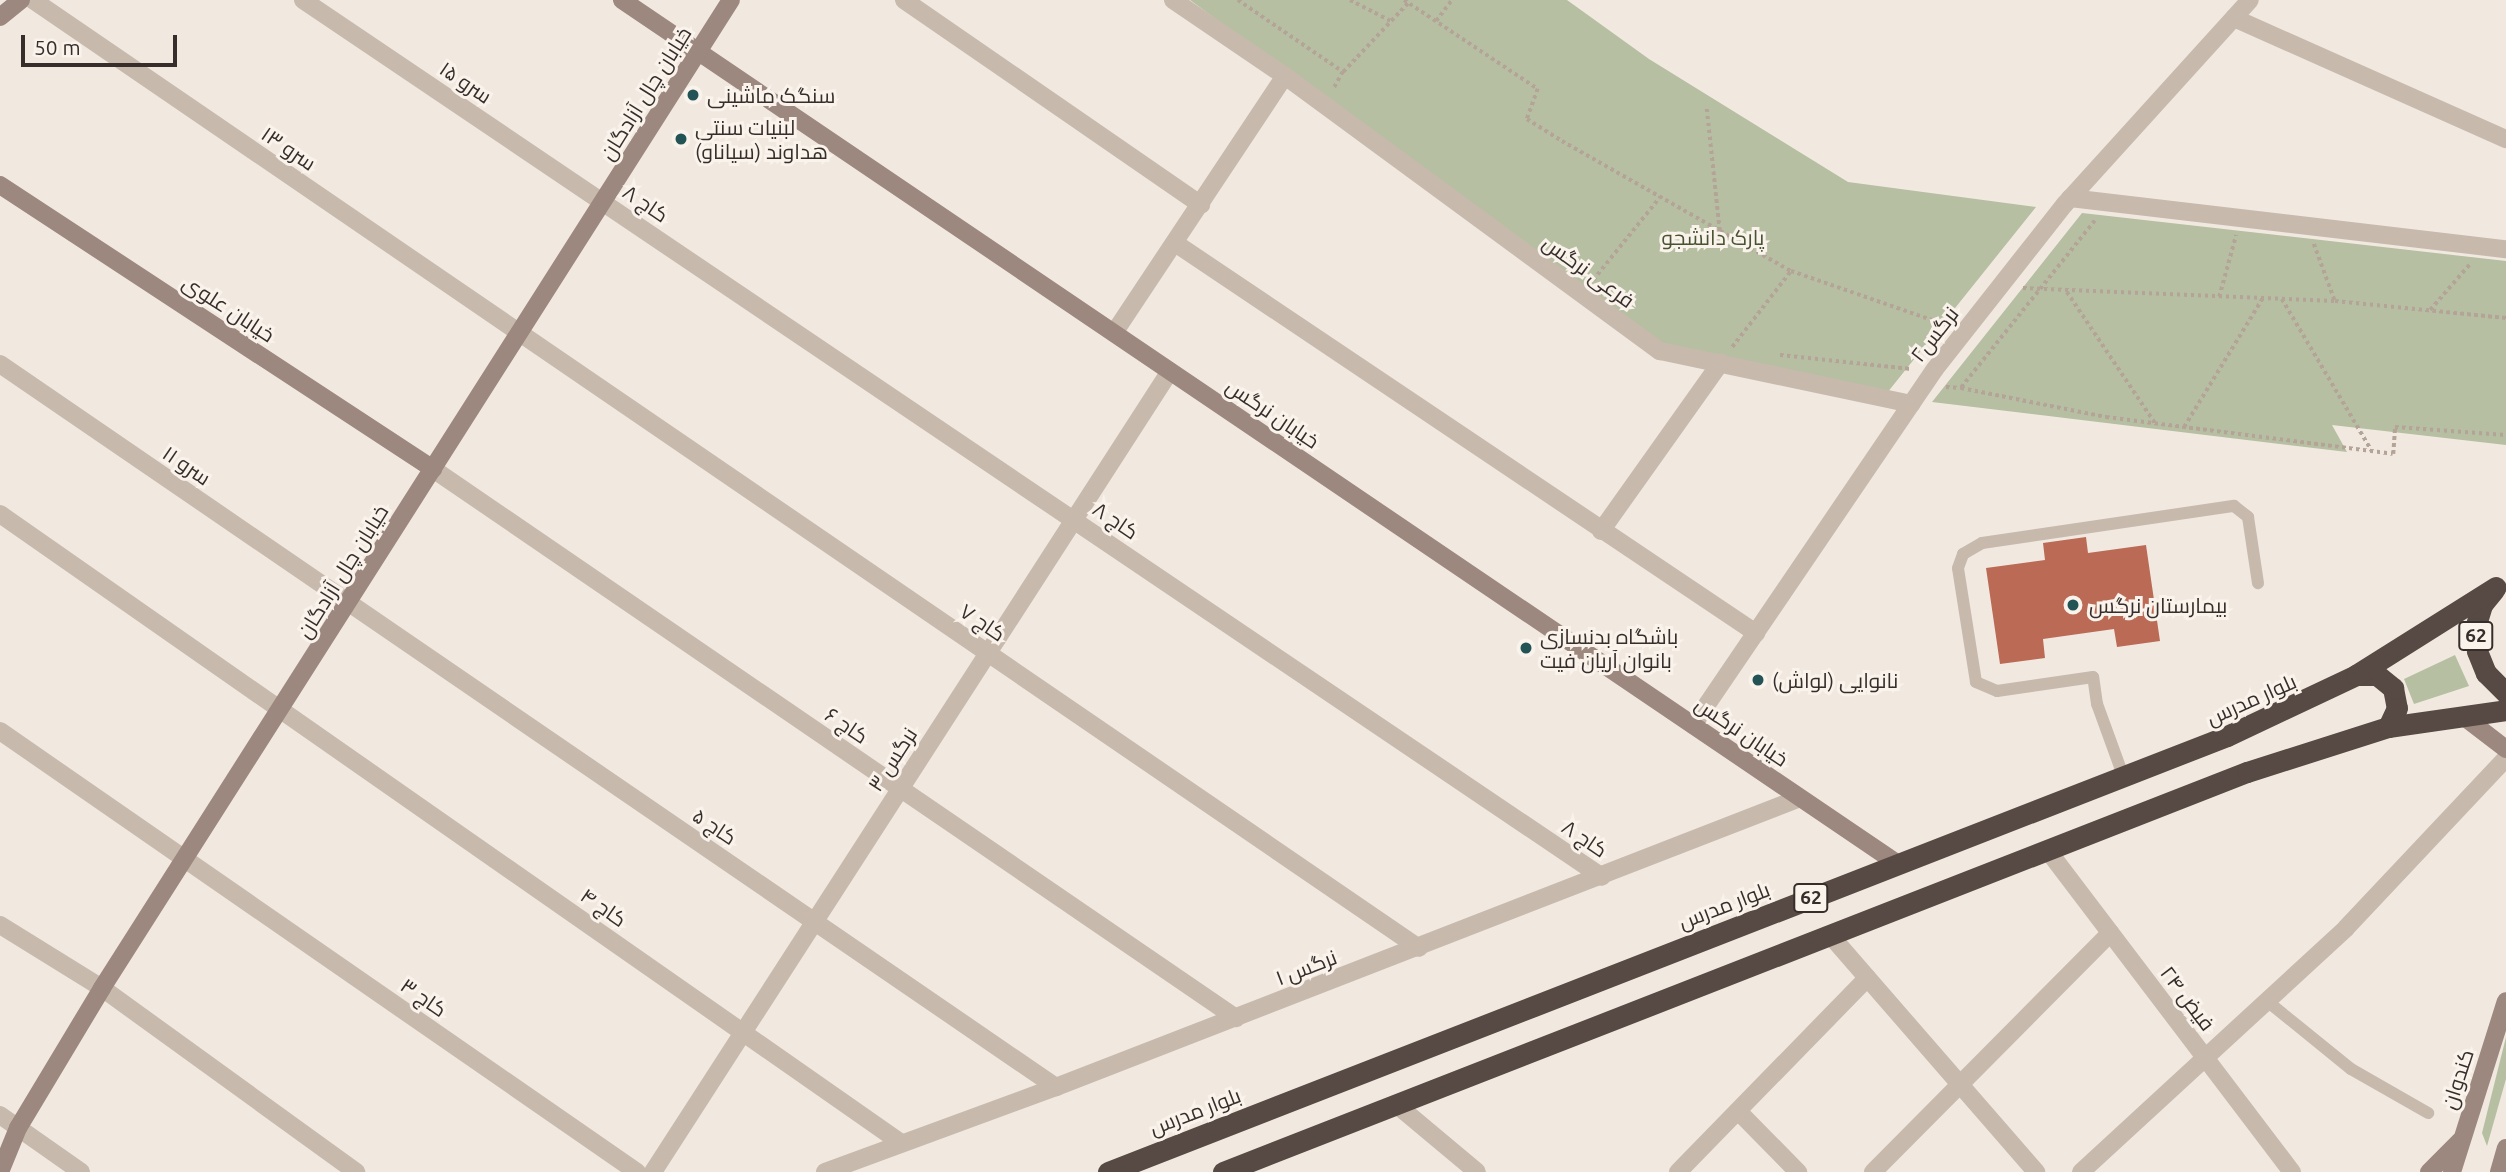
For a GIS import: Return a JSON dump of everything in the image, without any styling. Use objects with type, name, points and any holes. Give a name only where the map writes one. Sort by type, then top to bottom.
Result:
[{"type":"highway","name":"بلوار مدرس","points":[[1108,1172],[2124,778],[2283,712],[2356,675],[2501,583]]},
{"type":"highway","name":"62","points":[[2501,583],[2482,606],[2475,628],[2477,652],[2486,673],[2506,693]]},
{"type":"highway","points":[[2356,675],[2377,675],[2393,688],[2398,708],[2388,727]]},
{"type":"highway","name":"62","points":[[1223,1172],[2049,852],[2247,772],[2388,727],[2506,710]]},
{"type":"street","points":[[0,17],[21,0]]},
{"type":"street","name":"سرو ۱۳","points":[[33,0],[520,333]]},
{"type":"street","name":"سرو ۱۵","points":[[303,0],[603,202]]},
{"type":"street","name":"خیابان نرگس","points":[[622,0],[1898,864]]},
{"type":"street","name":"خیابان چال آزادگان","points":[[0,1172],[18,1128],[102,989],[282,710],[731,0]]},
{"type":"street","points":[[904,0],[1201,205]]},
{"type":"street","name":"فرعی نرگس","points":[[1173,0],[1285,76],[1660,351],[1725,356],[1911,404]]},
{"type":"street","name":"نرگس۲","points":[[1693,725],[1911,404],[2002,284],[2070,198],[2250,0]]},
{"type":"street","points":[[2234,18],[2505,137]]},
{"type":"street","points":[[1114,333],[1285,76]]},
{"type":"street","name":"خیابان علوی","points":[[0,185],[433,469]]},
{"type":"street","points":[[2070,198],[2506,249]]},
{"type":"street","name":"کاج ۸","points":[[603,202],[1602,877]]},
{"type":"street","points":[[1175,243],[1756,633]]},
{"type":"street","name":"کاج ۷","points":[[520,333],[1419,947]]},
{"type":"street","points":[[1601,531],[1725,356]]},
{"type":"street","name":"سرو ۱۱","points":[[0,364],[348,603]]},
{"type":"street","name":"نرگس ۳","points":[[653,1172],[1170,371]]},
{"type":"street","name":"کاج ۶","points":[[433,469],[1236,1018]]},
{"type":"street","name":"کاج ۴","points":[[0,514],[901,1142]]},
{"type":"street","name":"کاج ۵","points":[[348,603],[1056,1087]]},
{"type":"street","points":[[2463,716],[2506,749]]},
{"type":"street","name":"کاج ۳","points":[[0,731],[637,1172]]},
{"type":"street","points":[[2081,1172],[2346,928],[2506,758]]},
{"type":"street","name":"نرگس ۱","points":[[825,1172],[1236,1018],[1602,877],[1800,797]]},
{"type":"street","name":"فیض ۲۴","points":[[2049,852],[2292,1172]]},
{"type":"street","points":[[0,925],[102,989],[356,1172]]},
{"type":"street","points":[[1873,1172],[2110,933]]},
{"type":"street","points":[[1831,936],[2036,1172]]},
{"type":"street","points":[[1678,1172],[1867,978]]},
{"type":"street","name":"کندوان","points":[[2452,1172],[2506,1000]]},
{"type":"street","points":[[1397,1105],[1477,1172]]},
{"type":"street","points":[[1738,1111],[1798,1172]]},
{"type":"street","points":[[0,1115],[81,1172]]},
{"type":"street","points":[[2429,1172],[2460,1141]]},
{"type":"street","points":[[2499,1172],[2506,1148]]},
{"type":"lane","points":[[2124,778],[2096,704],[2093,677],[1997,691],[1976,682],[1958,568],[1963,554],[1982,543],[2234,506],[2248,517],[2258,583]]},
{"type":"lane","points":[[2267,1001],[2351,1069],[2428,1113]]},
{"type":"path","points":[[1238,0],[1343,72]]},
{"type":"path","points":[[1350,0],[1391,21]]},
{"type":"path","points":[[1436,21],[1452,0]]},
{"type":"path","points":[[1332,93],[1343,72],[1406,1],[1538,89],[1527,118],[1791,271],[1951,327]]},
{"type":"path","points":[[1707,109],[1720,231]]},
{"type":"path","points":[[1600,291],[1590,284],[1660,197]]},
{"type":"path","points":[[2100,215],[1961,388],[2155,423],[2393,454],[2395,427],[2506,436]]},
{"type":"path","points":[[2219,297],[2241,219]]},
{"type":"path","points":[[2311,228],[2335,301]]},
{"type":"path","points":[[2430,310],[2486,247]]},
{"type":"path","points":[[1725,356],[1791,271]]},
{"type":"path","points":[[2002,284],[2039,291],[2335,301],[2506,318]]},
{"type":"path","points":[[2067,292],[2155,423]]},
{"type":"path","points":[[2184,427],[2262,299]]},
{"type":"path","points":[[2282,299],[2372,451]]},
{"type":"path","points":[[1943,337],[1955,321]]},
{"type":"path","points":[[1725,356],[1743,351]]},
{"type":"path","points":[[1770,354],[1918,369]]},
{"type":"green space","name":"پارک دانشجو","points":[[1190,0],[1567,0],[1649,59],[1848,182],[2036,207],[1887,393],[1664,348]]},
{"type":"green space","points":[[2082,213],[2506,261],[2506,445],[2332,425],[2347,452],[1932,402]]},
{"type":"green space","points":[[2455,655],[2469,686],[2414,704],[2404,679]]},
{"type":"green space","points":[[2506,1037],[2506,1079],[2487,1146],[2482,1133]]},
{"type":"building","points":[[2086,537],[2088,553],[2146,545],[2160,641],[2117,647],[2114,629],[2043,639],[2045,658],[2000,664],[1986,568],[2045,560],[2043,543]]},
{"type":"place","name":"سنگک ماشینی","points":[[693,95]]},
{"type":"place","name":"لبنیات سنتی هداوند (سیاناو)","points":[[681,139]]},
{"type":"place","name":"بیمارستان نرگس","points":[[2073,605]]},
{"type":"place","name":"باشگاه بدنسازی بانوان آریان فیت","points":[[1526,648]]},
{"type":"place","name":"نانوایی (لواش)","points":[[1758,680]]}]
